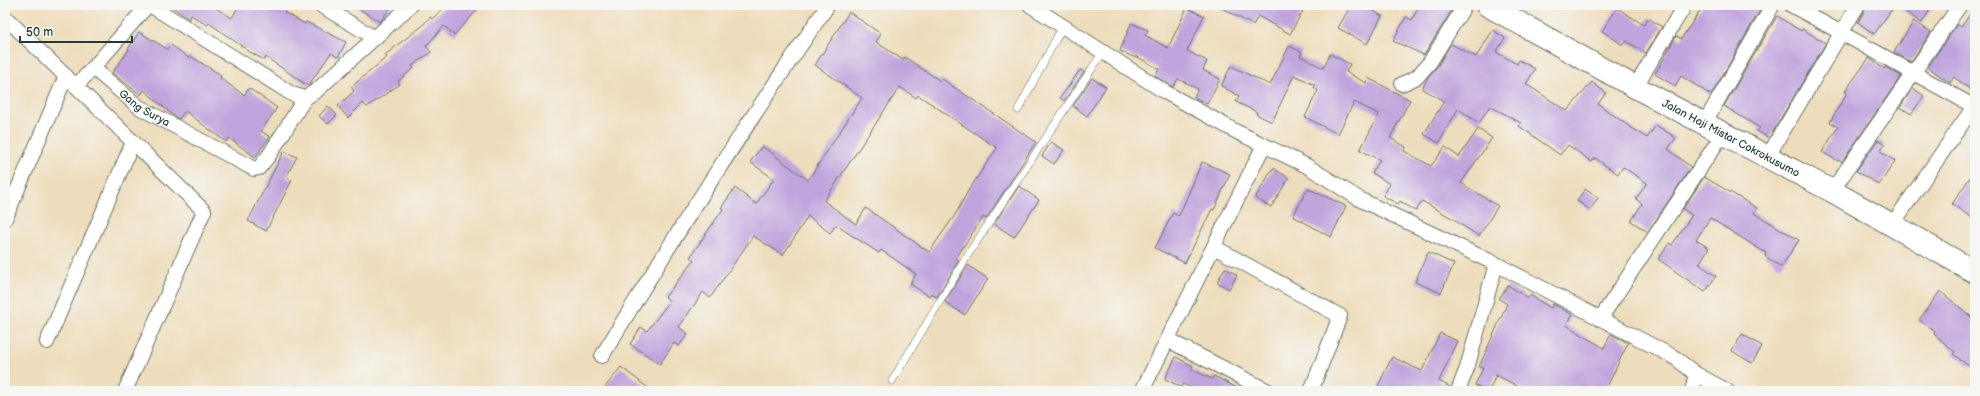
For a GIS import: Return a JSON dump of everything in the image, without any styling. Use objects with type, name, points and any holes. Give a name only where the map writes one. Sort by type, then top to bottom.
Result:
[{"type":"main road","name":"Jalan Haji Mistar Cokrokusumo","points":[[1487,5],[1832,191],[1975,272]]},
{"type":"street","points":[[76,86],[149,5],[292,94],[305,98],[316,91],[412,5]]},
{"type":"street","points":[[320,5],[375,38]]},
{"type":"street","points":[[602,356],[673,239],[771,88],[828,5]]},
{"type":"street","points":[[1402,84],[1417,77],[1430,62],[1466,5]]},
{"type":"street","points":[[1635,86],[1685,5]]},
{"type":"street","points":[[1704,122],[1773,5]]},
{"type":"street","points":[[1792,5],[1842,34],[1975,106],[1892,225]]},
{"type":"street","points":[[1768,156],[1858,5]]},
{"type":"street","points":[[1832,191],[1912,72],[1960,5]]},
{"type":"street","points":[[1034,6],[1165,92],[1264,145],[1307,166],[1361,200],[1496,264],[1674,357],[1696,374],[1727,391]]},
{"type":"street","points":[[5,17],[204,211],[125,391]]},
{"type":"street","name":"Gang Surya","points":[[93,68],[139,107],[247,167],[254,169],[260,168],[305,98]]},
{"type":"street","points":[[5,219],[66,76]]},
{"type":"street","points":[[1600,319],[1724,132]]},
{"type":"street","points":[[47,342],[133,142]]},
{"type":"street","points":[[1142,391],[1264,145]]},
{"type":"street","points":[[1214,247],[1340,316],[1311,391]]},
{"type":"street","points":[[1458,391],[1467,368],[1496,264]]},
{"type":"street","points":[[1168,340],[1268,391]]},
{"type":"street","points":[[1692,391],[1696,374]]},
{"type":"lane","points":[[1018,110],[1063,26]]},
{"type":"lane","points":[[892,381],[969,253],[1103,52]]},
{"type":"building","points":[[169,5],[211,5],[232,18],[239,5],[288,5],[284,12],[305,24],[306,22],[346,42],[338,57],[331,53],[308,86],[266,57],[264,60],[250,52],[209,23],[207,25],[191,15],[189,19]]},
{"type":"building","points":[[353,5],[392,5],[380,22]]},
{"type":"building","points":[[447,5],[482,5],[454,35],[444,26],[426,46],[431,52],[412,66],[414,68],[398,81],[400,84],[367,107],[363,103],[348,118],[338,106],[354,91],[351,87],[387,57],[385,55],[422,26],[430,17],[432,19]]},
{"type":"building","points":[[1216,5],[1306,5],[1290,34],[1258,16],[1253,25]]},
{"type":"building","points":[[1351,5],[1363,5],[1382,16],[1367,44],[1338,28]]},
{"type":"building","points":[[1420,5],[1455,5],[1424,55],[1393,41],[1406,17],[1412,20]]},
{"type":"building","points":[[1704,5],[1759,5],[1762,7],[1711,95],[1681,76],[1675,86],[1655,74],[1676,36],[1681,39]]},
{"type":"building","points":[[1868,5],[1895,5],[1874,34],[1858,22]]},
{"type":"building","points":[[1895,5],[1933,5],[1922,23]]},
{"type":"building","points":[[1975,7],[1975,93],[1954,77],[1950,83],[1928,67],[1957,24],[1961,27]]},
{"type":"building","points":[[1187,8],[1204,16],[1187,51],[1207,61],[1203,70],[1220,79],[1207,104],[1194,97],[1198,89],[1178,79],[1173,87],[1155,76],[1159,69],[1136,56],[1136,58],[1120,51],[1131,23],[1148,30],[1145,35],[1168,48]]},
{"type":"building","points":[[1617,8],[1644,25],[1648,18],[1662,27],[1646,53],[1626,41],[1623,45],[1602,31]]},
{"type":"building","points":[[849,12],[881,34],[876,42],[903,60],[905,57],[940,81],[942,79],[1036,142],[986,219],[983,217],[956,258],[959,260],[937,297],[931,293],[929,296],[910,284],[916,274],[881,250],[879,253],[836,225],[830,233],[808,216],[783,255],[753,236],[710,298],[703,292],[679,327],[688,334],[679,346],[674,343],[660,364],[630,344],[641,327],[647,331],[670,301],[665,297],[694,260],[690,257],[723,209],[721,208],[735,188],[756,204],[774,179],[750,162],[762,146],[808,180],[862,98],[815,65]],"holes":[[[900,87],[916,98],[918,95],[997,148],[968,191],[955,215],[929,252],[866,208],[856,224],[824,201]]]},
{"type":"building","points":[[1777,16],[1801,31],[1802,29],[1826,43],[1769,138],[1757,131],[1760,128],[1724,106]]},
{"type":"building","points":[[1914,21],[1931,32],[1911,62],[1894,52]]},
{"type":"building","points":[[1493,30],[1505,38],[1496,52],[1517,64],[1519,60],[1535,69],[1526,84],[1567,111],[1592,82],[1606,93],[1598,104],[1647,138],[1656,125],[1676,138],[1668,149],[1691,167],[1648,232],[1631,221],[1642,204],[1636,199],[1647,183],[1623,167],[1618,174],[1595,158],[1592,162],[1568,145],[1560,155],[1519,126],[1521,123],[1490,106],[1479,123],[1458,109],[1439,143],[1424,134],[1444,101],[1422,89],[1428,77],[1437,67],[1451,44],[1476,57]]},
{"type":"building","points":[[139,32],[167,49],[171,45],[189,58],[190,56],[221,75],[220,78],[244,95],[249,88],[277,108],[261,131],[270,137],[255,157],[229,138],[226,142],[185,111],[179,119],[175,117],[144,90],[141,95],[112,73],[129,50],[128,49]]},
{"type":"building","points":[[1289,46],[1302,52],[1300,56],[1323,68],[1330,54],[1350,64],[1346,72],[1366,83],[1368,78],[1410,100],[1390,138],[1406,147],[1404,151],[1431,166],[1445,147],[1459,157],[1478,129],[1492,138],[1461,183],[1498,206],[1479,236],[1457,221],[1422,201],[1416,211],[1400,201],[1398,204],[1383,196],[1390,184],[1372,173],[1380,160],[1360,150],[1379,114],[1354,102],[1338,134],[1305,117],[1318,90],[1314,88],[1315,85],[1294,75],[1272,122],[1256,114],[1257,112],[1236,102],[1239,96],[1221,86],[1231,66],[1270,85]]},
{"type":"building","points":[[1869,58],[1884,69],[1885,67],[1901,76],[1842,162],[1839,160],[1838,161],[1822,152],[1838,127],[1830,122],[1847,93],[1845,91]]},
{"type":"building","points":[[1080,70],[1084,72],[1064,101],[1060,98]]},
{"type":"building","points":[[1092,78],[1106,87],[1087,116],[1073,106]]},
{"type":"building","points":[[1913,88],[1924,96],[1911,114],[1900,107]]},
{"type":"building","points":[[328,106],[337,115],[328,124],[319,116]]},
{"type":"building","points":[[1878,140],[1885,144],[1880,151],[1895,161],[1879,185],[1856,171]]},
{"type":"building","points":[[1051,142],[1064,150],[1054,164],[1042,156]]},
{"type":"building","points":[[284,151],[297,157],[286,177],[292,180],[266,231],[248,221]]},
{"type":"building","points":[[1202,162],[1230,174],[1214,210],[1212,209],[1185,263],[1155,248],[1173,213],[1179,216]]},
{"type":"building","points":[[1273,168],[1289,178],[1271,207],[1255,198]]},
{"type":"building","points":[[1975,170],[1975,220],[1952,204]]},
{"type":"building","points":[[1704,177],[1757,208],[1754,213],[1799,240],[1781,267],[1765,256],[1766,253],[1710,218],[1696,240],[1709,248],[1699,264],[1716,276],[1705,292],[1658,259],[1669,243],[1672,245],[1692,215],[1683,209]]},
{"type":"building","points":[[1019,186],[1039,200],[1014,237],[994,224]]},
{"type":"building","points":[[1585,189],[1598,198],[1590,210],[1577,201]]},
{"type":"building","points":[[1307,190],[1311,190],[1346,206],[1331,237],[1293,216]]},
{"type":"building","points":[[1428,252],[1454,264],[1441,293],[1415,282]]},
{"type":"building","points":[[968,265],[988,279],[965,315],[945,302]]},
{"type":"building","points":[[1225,268],[1237,275],[1229,289],[1217,282]]},
{"type":"building","points":[[1508,285],[1528,298],[1530,295],[1551,308],[1553,304],[1573,315],[1566,325],[1604,348],[1611,334],[1628,343],[1605,391],[1527,391],[1496,375],[1489,391],[1475,385],[1483,368],[1479,367],[1507,304],[1499,299]]},
{"type":"building","points":[[1940,291],[1975,320],[1975,361],[1970,367],[1953,354],[1955,352],[1934,334],[1935,332],[1919,320]]},
{"type":"building","points":[[1440,333],[1457,341],[1439,381],[1450,387],[1450,391],[1388,391],[1378,386],[1392,357],[1422,371]]},
{"type":"building","points":[[1742,334],[1762,346],[1752,363],[1732,351]]},
{"type":"building","points":[[1176,357],[1193,366],[1191,369],[1212,379],[1214,376],[1243,391],[1197,391],[1183,384],[1181,387],[1165,379]]},
{"type":"building","points":[[621,367],[652,391],[602,391]]}]
